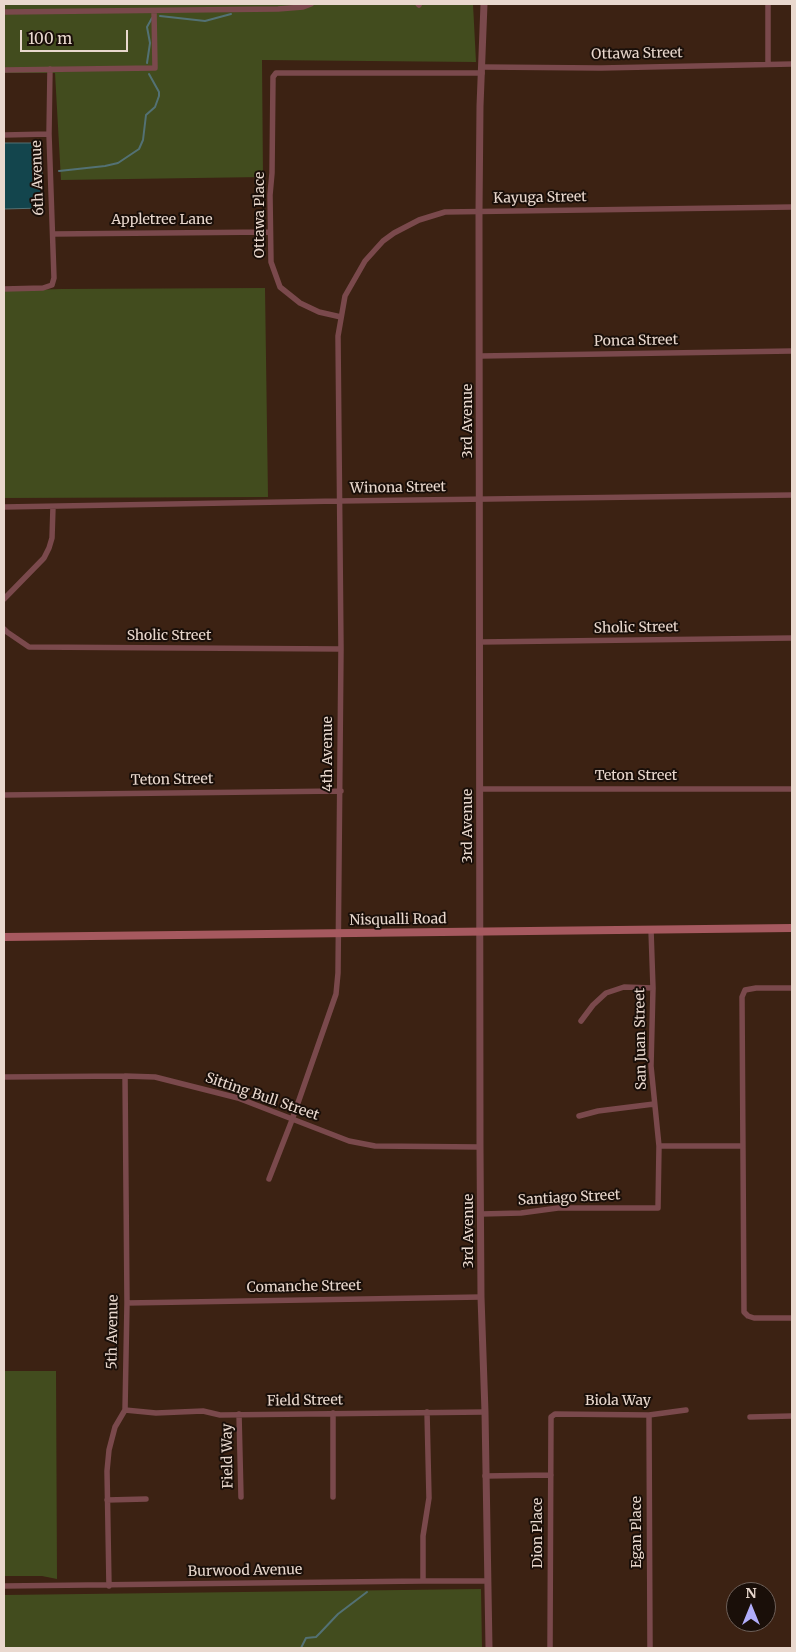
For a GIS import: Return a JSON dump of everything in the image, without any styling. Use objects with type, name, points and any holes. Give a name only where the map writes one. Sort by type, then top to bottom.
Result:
[{"type":"main road","name":"Nisqualli Road","points":[[4,937],[792,928]]},
{"type":"street","points":[[4,12],[243,7],[278,9],[304,7],[311,4]]},
{"type":"street","name":"3rd Avenue","points":[[484,4],[480,106],[479,212],[480,1147],[482,1214],[481,1297],[489,1648]]},
{"type":"street","points":[[768,4],[768,64]]},
{"type":"street","points":[[4,70],[155,68],[154,10]]},
{"type":"street","name":"Ottawa Street","points":[[276,73],[792,64]]},
{"type":"street","name":"6th Avenue","points":[[4,288],[43,288],[52,285],[54,278],[49,134],[50,69]]},
{"type":"street","name":"Ottawa Place","points":[[276,73],[273,77],[270,195],[271,262],[280,287],[300,303],[319,312],[341,317]]},
{"type":"street","points":[[4,134],[49,134]]},
{"type":"street","name":"Kayuga Street","points":[[341,317],[344,296],[366,261],[384,241],[405,227],[445,212],[792,207]]},
{"type":"street","name":"Appletree Lane","points":[[53,234],[270,232]]},
{"type":"street","name":"4th Avenue","points":[[269,1179],[292,1120],[336,994],[338,973],[341,649],[338,336],[341,317]]},
{"type":"street","name":"Ponca Street","points":[[480,356],[792,351]]},
{"type":"street","name":"Winona Street","points":[[4,507],[792,495]]},
{"type":"street","points":[[4,600],[44,558],[52,538],[52,507]]},
{"type":"street","name":"Sholic Street","points":[[4,628],[29,647],[341,649]]},
{"type":"street","name":"Sholic Street","points":[[480,642],[792,638]]},
{"type":"street","name":"Teton Street","points":[[480,789],[792,789]]},
{"type":"street","name":"Teton Street","points":[[4,795],[341,791]]},
{"type":"street","name":"San Juan Street","points":[[651,930],[653,988],[651,1066],[659,1146],[658,1208]]},
{"type":"street","points":[[581,1022],[593,1005],[606,993],[624,987],[653,988]]},
{"type":"street","points":[[792,988],[756,988],[746,990],[742,997],[744,1312],[754,1318],[792,1318]]},
{"type":"street","name":"5th Avenue","points":[[108,1586],[107,1471],[109,1450],[115,1427],[125,1410],[127,1302],[124,1076]]},
{"type":"street","name":"Sitting Bull Street","points":[[4,1077],[155,1077],[238,1098],[349,1141],[375,1146],[480,1147]]},
{"type":"street","points":[[579,1116],[598,1111],[654,1104]]},
{"type":"street","points":[[659,1146],[743,1146]]},
{"type":"street","name":"Santiago Street","points":[[482,1214],[521,1213],[558,1208],[658,1208]]},
{"type":"street","name":"Comanche Street","points":[[127,1302],[481,1297]]},
{"type":"street","name":"Field Street","points":[[125,1410],[156,1413],[203,1411],[220,1415],[485,1412]]},
{"type":"street","name":"Biola Way","points":[[551,1417],[556,1414],[649,1415],[686,1410]]},
{"type":"street","points":[[424,1581],[423,1536],[429,1498],[427,1412]]},
{"type":"street","points":[[333,1413],[333,1497]]},
{"type":"street","name":"Field Way","points":[[240,1414],[241,1497]]},
{"type":"street","name":"Egan Place","points":[[649,1415],[650,1648]]},
{"type":"street","points":[[750,1417],[792,1416]]},
{"type":"street","name":"Dion Place","points":[[550,1648],[551,1417]]},
{"type":"street","points":[[485,1476],[550,1475]]},
{"type":"street","points":[[107,1500],[146,1499]]},
{"type":"street","name":"Burwood Avenue","points":[[4,1586],[488,1581]]},
{"type":"green space","points":[[4,4],[473,4],[476,62],[262,60],[263,177],[61,180],[55,73],[4,73]]},
{"type":"green space","points":[[265,288],[268,497],[4,498],[4,291]]},
{"type":"green space","points":[[4,1371],[56,1371],[57,1579],[42,1576],[4,1576]]},
{"type":"green space","points":[[481,1589],[482,1648],[4,1648],[4,1595]]},
{"type":"water","points":[[4,143],[35,143],[42,150],[42,208],[4,209]]},
{"type":"waterway","points":[[160,16],[205,21],[231,14]]},
{"type":"waterway","points":[[147,63],[150,43],[147,27],[152,18]]},
{"type":"waterway","points":[[59,171],[118,163],[139,149],[143,140],[146,115],[155,107],[159,96],[159,92],[149,74]]},
{"type":"waterway","points":[[301,1648],[306,1638],[316,1637],[338,1614],[367,1592]]}]
